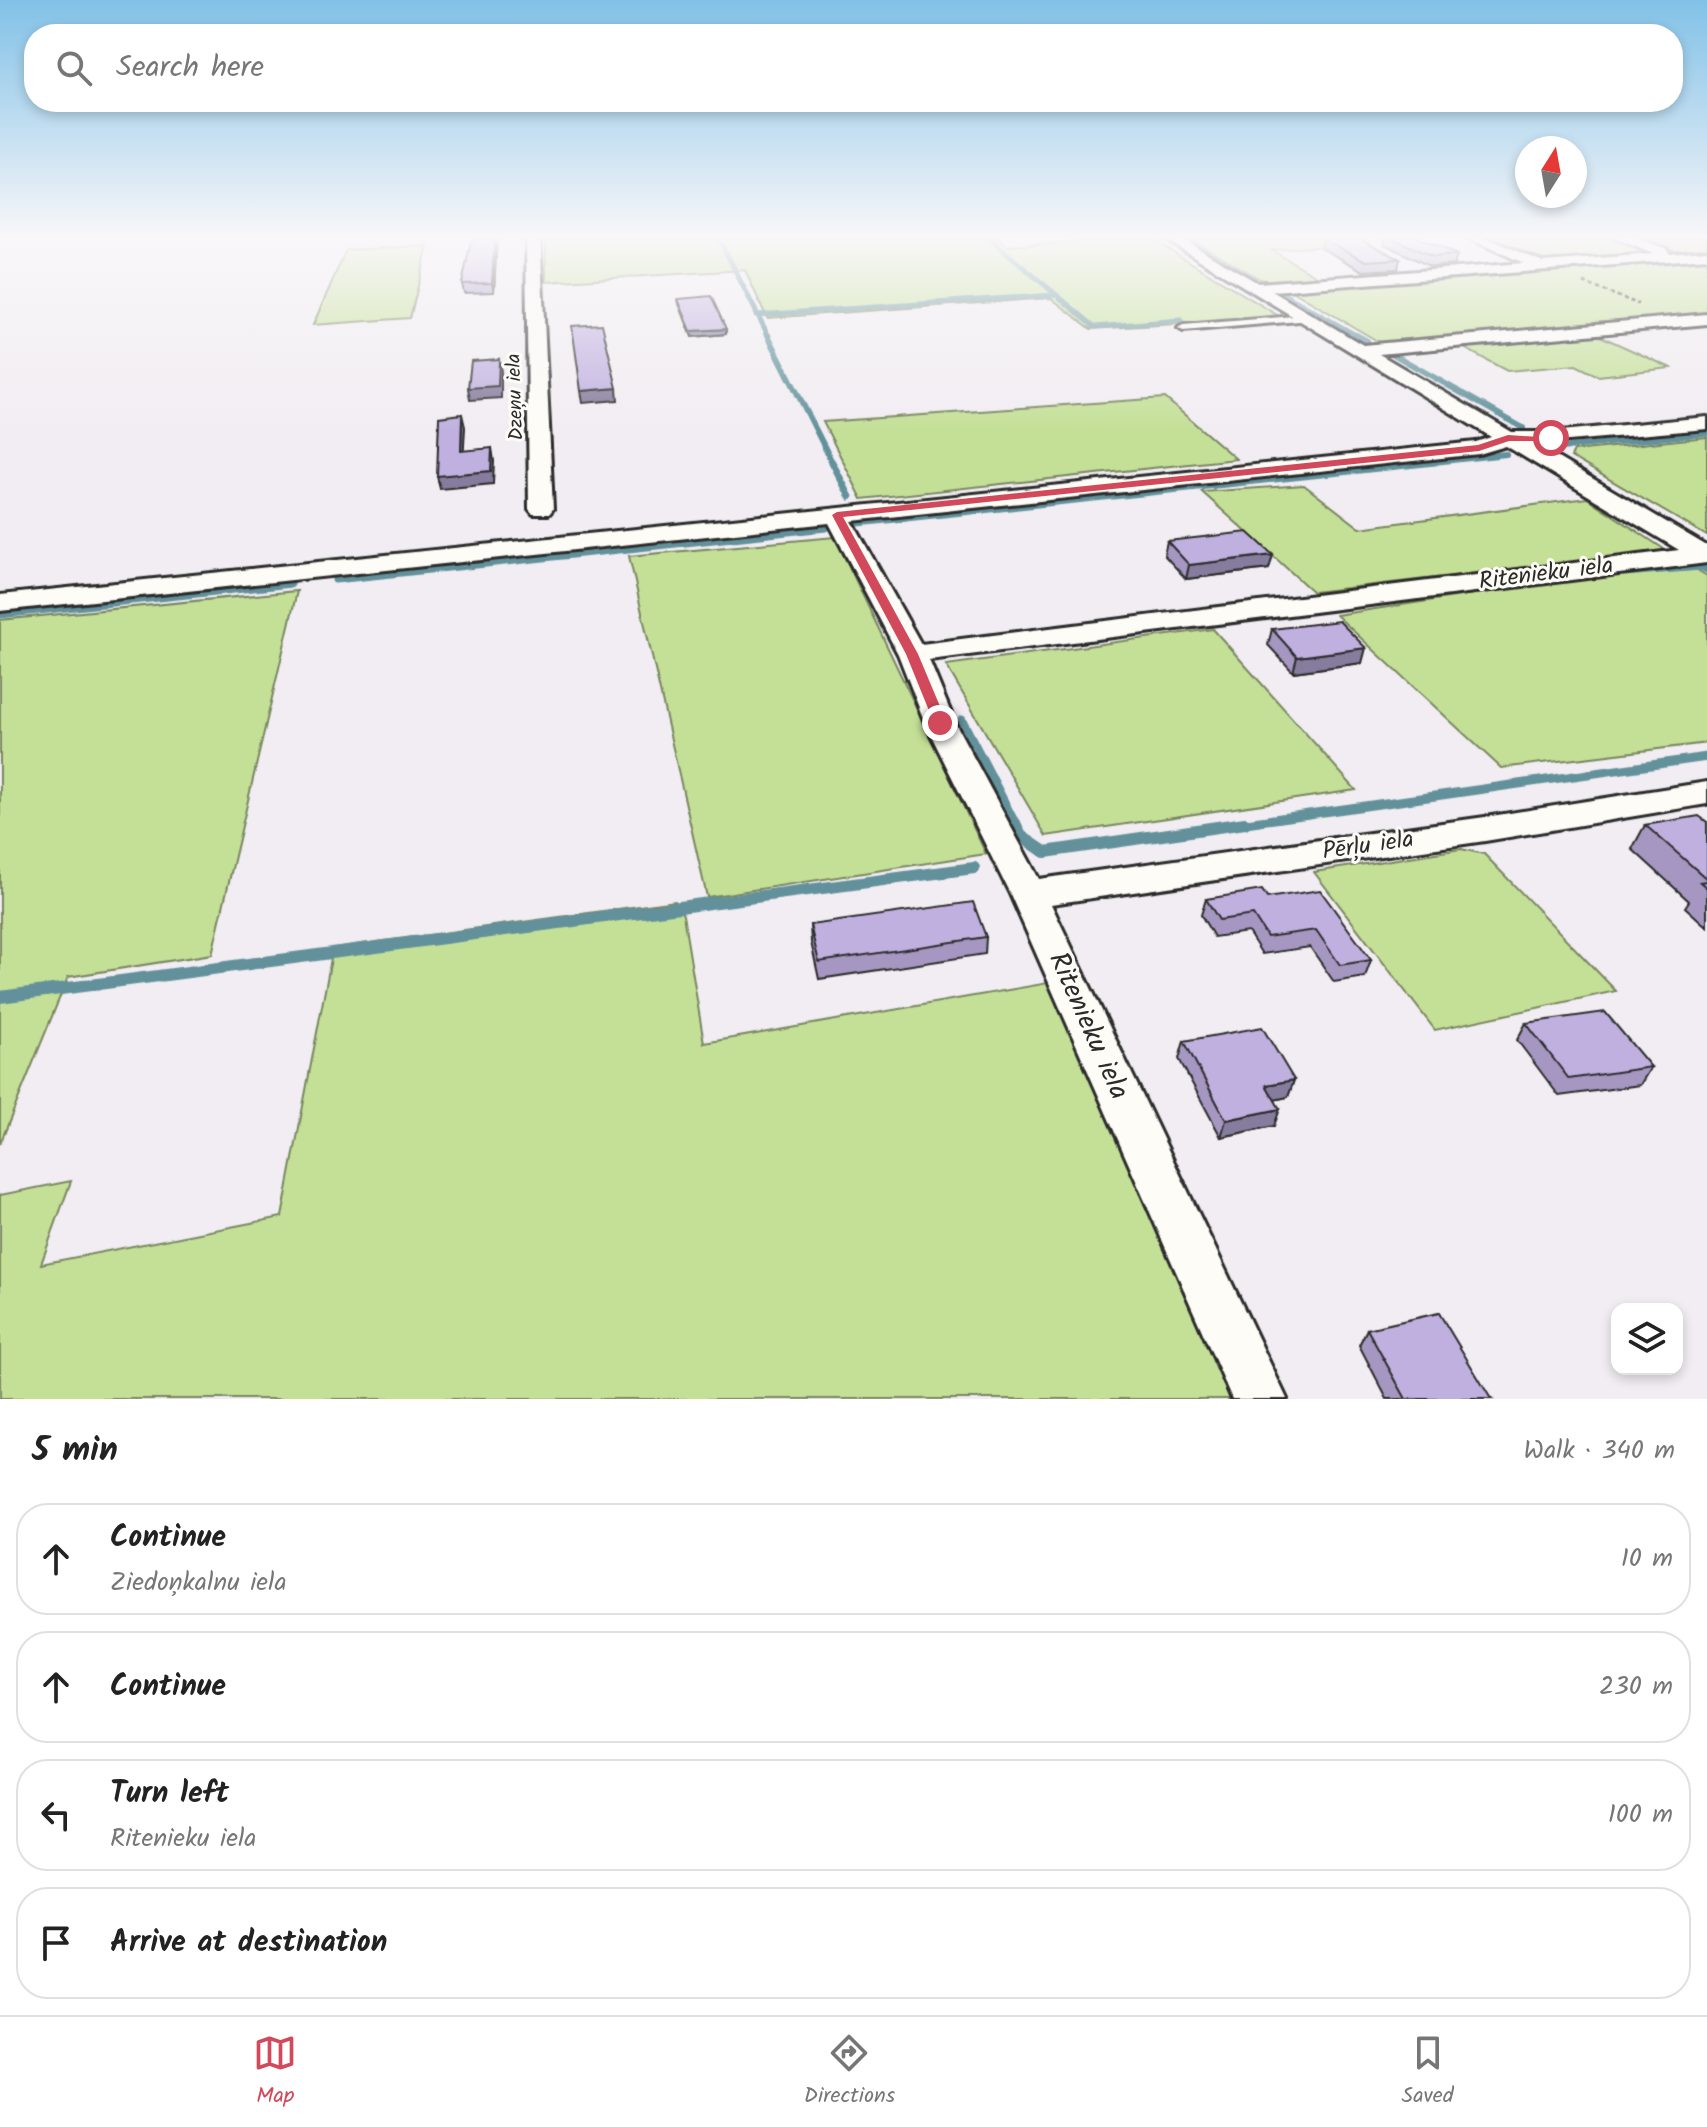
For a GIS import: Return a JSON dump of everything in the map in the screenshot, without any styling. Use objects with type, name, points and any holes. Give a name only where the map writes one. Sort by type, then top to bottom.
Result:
[{"type":"street","name":"Dzeņu iela","points":[[535,300],[541,509]]},
{"type":"street","points":[[1277,300],[1706,555]]},
{"type":"street","points":[[1362,350],[1707,319]]},
{"type":"street","points":[[0,603],[1463,450],[1508,438],[1551,438],[1707,423]]},
{"type":"street","name":"Ritenieku iela","points":[[837,515],[912,654],[940,723],[1028,894],[1260,1399]]},
{"type":"street","name":"Ritenieku iela","points":[[912,654],[1706,555]]},
{"type":"street","name":"Pērļu iela","points":[[1028,894],[1485,829],[1707,793]]},
{"type":"lane","points":[[1183,328],[1308,318]]},
{"type":"path","points":[[1628,300],[1652,310],[1668,322]]},
{"type":"green space","points":[[324,300],[414,300],[410,318],[313,325]]},
{"type":"green space","points":[[759,300],[1019,300],[767,318]]},
{"type":"green space","points":[[1054,300],[1253,300],[1282,318],[1091,329]]},
{"type":"green space","points":[[1308,300],[1707,300],[1707,313],[1381,343]]},
{"type":"green space","points":[[1598,335],[1671,368],[1598,376],[1576,365],[1507,371],[1462,347]]},
{"type":"green space","points":[[1165,398],[1236,459],[862,499],[823,422]]},
{"type":"green space","points":[[1707,437],[1707,536],[1571,457],[1574,451]]},
{"type":"green space","points":[[1304,485],[1360,528],[1587,498],[1667,551],[1313,592],[1202,492]]},
{"type":"green space","points":[[835,537],[986,854],[707,897],[629,556]]},
{"type":"green space","points":[[1684,562],[1707,576],[1707,743],[1501,768],[1336,615]]},
{"type":"green space","points":[[297,591],[212,954],[68,977],[0,1144],[0,620]]},
{"type":"green space","points":[[1213,629],[1356,790],[1046,836],[946,665]]},
{"type":"green space","points":[[1461,849],[1484,854],[1616,991],[1435,1030],[1314,872]]},
{"type":"green space","points":[[675,901],[683,915],[704,1043],[1048,983],[1233,1399],[0,1399],[0,1195],[71,1181],[41,1264],[282,1217],[333,948]]},
{"type":"building","points":[[679,300],[713,300],[726,329],[691,331]]},
{"type":"building","points":[[602,324],[617,388],[581,391],[572,326]]},
{"type":"building","points":[[499,359],[498,386],[468,388],[471,361]]},
{"type":"building","points":[[462,414],[461,451],[492,448],[491,471],[437,476],[439,417]]},
{"type":"building","points":[[1248,532],[1273,555],[1189,565],[1167,541]]},
{"type":"building","points":[[1339,621],[1366,648],[1297,657],[1272,629]]},
{"type":"building","points":[[1699,816],[1707,822],[1707,879],[1645,825]]},
{"type":"building","points":[[1262,890],[1267,898],[1320,890],[1371,960],[1340,965],[1316,930],[1267,937],[1253,915],[1219,920],[1206,899]]},
{"type":"building","points":[[973,902],[986,937],[819,962],[810,925]]},
{"type":"building","points":[[1605,1012],[1651,1067],[1569,1079],[1526,1023]]},
{"type":"building","points":[[1262,1027],[1294,1080],[1266,1085],[1280,1109],[1226,1120],[1184,1041]]},
{"type":"building","points":[[1439,1313],[1491,1399],[1406,1399],[1367,1329]]},
{"type":"waterway","points":[[750,300],[758,315]]},
{"type":"waterway","points":[[758,315],[976,300]]},
{"type":"waterway","points":[[1063,300],[1095,327],[1181,320]]},
{"type":"waterway","points":[[1295,300],[1359,337]]},
{"type":"waterway","points":[[758,315],[769,337]]},
{"type":"waterway","points":[[768,335],[833,464]]},
{"type":"waterway","points":[[1356,335],[1367,341]]},
{"type":"waterway","points":[[1393,354],[1523,428]]},
{"type":"waterway","points":[[1551,449],[1707,433]]},
{"type":"waterway","points":[[1416,464],[1506,454]]},
{"type":"waterway","points":[[832,462],[850,497]]},
{"type":"waterway","points":[[858,523],[1435,462]]},
{"type":"waterway","points":[[335,580],[826,528]]},
{"type":"waterway","points":[[1624,573],[1701,567],[1707,570]]},
{"type":"waterway","points":[[0,615],[291,584]]},
{"type":"waterway","points":[[962,720],[1015,824]]},
{"type":"waterway","points":[[1232,825],[1707,757]]},
{"type":"waterway","points":[[1015,824],[1021,836],[1045,852],[1245,823]]},
{"type":"waterway","points":[[0,997],[974,868]]},
{"type":"route","points":[[940,723],[912,654],[837,515],[1479,448],[1508,438],[1551,438]]}]
